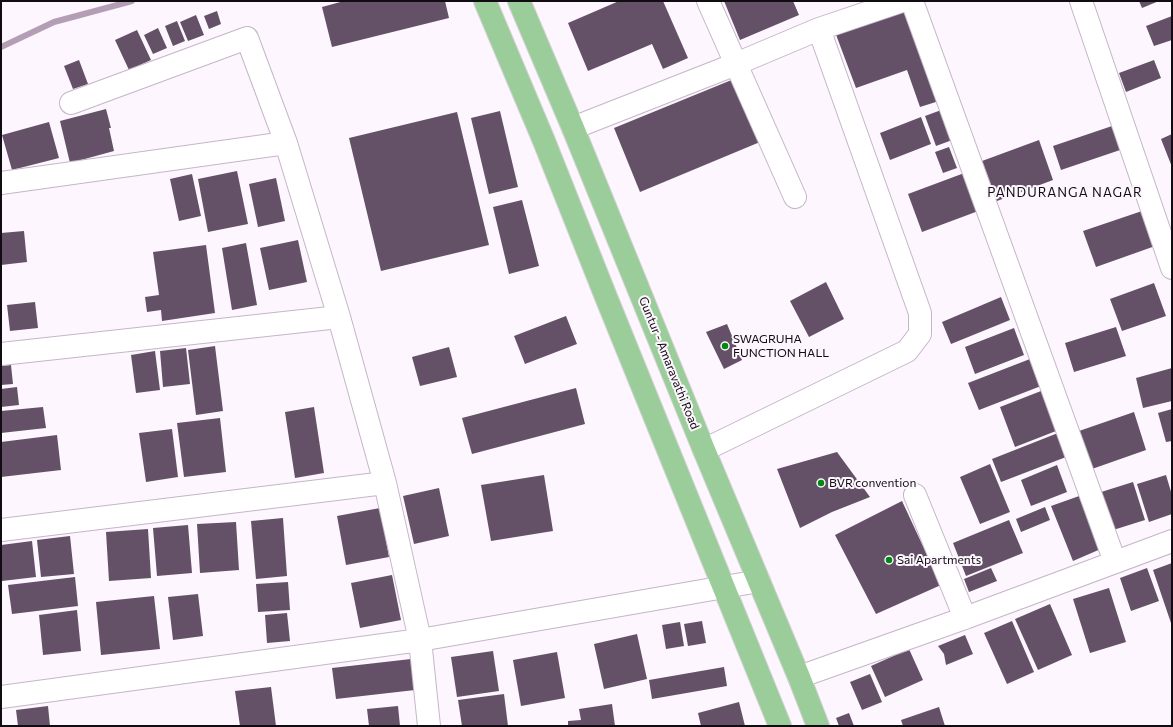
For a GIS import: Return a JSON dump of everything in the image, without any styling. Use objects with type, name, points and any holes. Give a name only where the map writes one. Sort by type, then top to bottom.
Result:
[{"type":"main road","points":[[485,1],[544,141],[780,726]]},
{"type":"main road","name":"Guntur - Amaravathi Road","points":[[519,1],[573,128],[818,726]]},
{"type":"street","points":[[708,1],[796,198]]},
{"type":"street","points":[[573,128],[736,64],[819,29],[902,1]]},
{"type":"street","points":[[912,1],[1115,562]]},
{"type":"street","points":[[1081,1],[1172,268]]},
{"type":"street","points":[[704,450],[907,351],[920,334],[920,313],[819,29]]},
{"type":"street","points":[[71,102],[247,38],[286,143],[339,316],[385,483],[420,640],[429,726]]},
{"type":"street","points":[[1,182],[286,143]]},
{"type":"street","points":[[1,354],[339,316]]},
{"type":"street","points":[[1,530],[385,483]]},
{"type":"street","points":[[915,495],[965,618]]},
{"type":"street","points":[[799,677],[965,618],[1172,541]]},
{"type":"street","points":[[1,697],[420,640],[759,582]]},
{"type":"building","points":[[344,1],[445,1],[449,18],[332,47],[322,7]]},
{"type":"building","points":[[619,1],[663,1],[688,58],[663,69],[652,44],[588,71],[568,23]]},
{"type":"building","points":[[724,1],[793,1],[799,15],[740,40]]},
{"type":"building","points":[[1139,1],[1159,1],[1142,8]]},
{"type":"building","points":[[904,7],[939,101],[920,107],[907,70],[856,88],[835,32]]},
{"type":"building","points":[[217,11],[221,24],[209,29],[204,16]]},
{"type":"building","points":[[196,15],[204,35],[188,41],[180,22]]},
{"type":"building","points":[[1172,16],[1172,40],[1154,46],[1146,26]]},
{"type":"building","points":[[177,21],[185,41],[173,46],[165,26]]},
{"type":"building","points":[[158,28],[167,48],[153,54],[144,35]]},
{"type":"building","points":[[137,30],[151,60],[129,70],[115,40]]},
{"type":"building","points":[[79,60],[88,84],[73,89],[64,66]]},
{"type":"building","points":[[1154,60],[1161,78],[1126,92],[1119,73]]},
{"type":"building","points":[[734,79],[760,142],[640,192],[614,128]]},
{"type":"building","points":[[106,109],[111,128],[109,128],[114,151],[70,163],[60,121]]},
{"type":"building","points":[[944,109],[955,139],[936,146],[925,116]]},
{"type":"building","points":[[500,111],[518,187],[489,194],[471,118]]},
{"type":"building","points":[[457,112],[489,245],[381,271],[349,138]]},
{"type":"building","points":[[921,117],[931,144],[890,160],[880,133]]},
{"type":"building","points":[[49,122],[59,158],[12,170],[2,135]]},
{"type":"building","points":[[1115,125],[1123,149],[1061,170],[1053,146]]},
{"type":"building","points":[[1172,134],[1172,167],[1161,139]]},
{"type":"building","points":[[1039,140],[1053,180],[997,201],[982,161]]},
{"type":"building","points":[[949,147],[957,168],[943,173],[935,152]]},
{"type":"building","points":[[237,171],[248,224],[208,232],[198,179]]},
{"type":"building","points":[[967,172],[981,210],[922,232],[908,194]]},
{"type":"building","points":[[192,174],[201,216],[179,221],[170,179]]},
{"type":"building","points":[[276,178],[285,221],[258,227],[249,184]]},
{"type":"building","points":[[522,200],[539,266],[509,274],[493,207]]},
{"type":"building","points":[[1145,210],[1158,245],[1096,267],[1083,231]]},
{"type":"building","points":[[24,231],[27,262],[1,265],[1,233]]},
{"type":"building","points":[[298,240],[307,282],[269,290],[260,248]]},
{"type":"building","points":[[246,243],[257,305],[232,310],[222,248]]},
{"type":"building","points":[[206,245],[215,313],[162,321],[161,310],[147,312],[145,297],[159,295],[153,252]]},
{"type":"building","points":[[826,282],[844,319],[809,337],[790,301]]},
{"type":"building","points":[[1154,283],[1166,316],[1122,331],[1110,299]]},
{"type":"building","points":[[1001,297],[1010,320],[951,344],[942,322]]},
{"type":"building","points":[[35,302],[38,328],[10,331],[7,305]]},
{"type":"building","points":[[566,316],[577,344],[525,364],[514,336]]},
{"type":"building","name":"SWAGRUHA FUNCTION HALL","points":[[727,324],[742,360],[724,369],[706,332]]},
{"type":"building","points":[[1116,327],[1126,356],[1074,372],[1065,343]]},
{"type":"building","points":[[1014,328],[1024,355],[975,374],[965,347]]},
{"type":"building","points":[[215,346],[223,411],[196,415],[188,350]]},
{"type":"building","points":[[449,347],[457,377],[420,386],[412,357]]},
{"type":"building","points":[[186,348],[190,384],[163,387],[160,351]]},
{"type":"building","points":[[155,351],[160,390],[136,393],[131,355]]},
{"type":"building","points":[[1030,359],[1041,386],[979,410],[968,383]]},
{"type":"building","points":[[11,365],[13,384],[1,385],[1,366]]},
{"type":"building","points":[[1172,368],[1172,401],[1143,408],[1136,378]]},
{"type":"building","points":[[17,387],[19,405],[1,407],[1,389]]},
{"type":"building","points":[[576,388],[585,424],[472,454],[462,418]]},
{"type":"building","points":[[1041,391],[1056,431],[1015,447],[1000,407]]},
{"type":"building","points":[[43,407],[46,428],[1,433],[1,411]]},
{"type":"building","points":[[314,407],[324,473],[295,478],[285,412]]},
{"type":"building","points":[[1172,409],[1172,441],[1166,442],[1158,413]]},
{"type":"building","points":[[1134,412],[1146,450],[1092,469],[1079,431]]},
{"type":"building","points":[[220,418],[226,472],[184,477],[177,423]]},
{"type":"building","points":[[172,429],[178,477],[146,482],[139,433]]},
{"type":"building","points":[[1058,433],[1066,457],[1001,482],[992,459]]},
{"type":"building","points":[[57,435],[61,470],[1,477],[1,442]]},
{"type":"building","name":"BVR convention","points":[[837,452],[870,497],[832,512],[800,528],[777,469]]},
{"type":"building","points":[[990,464],[1010,512],[980,524],[960,477]]},
{"type":"building","points":[[1057,465],[1067,492],[1031,506],[1021,480]]},
{"type":"building","points":[[544,475],[553,531],[491,541],[481,485]]},
{"type":"building","points":[[1166,475],[1172,495],[1172,514],[1149,522],[1137,484]]},
{"type":"building","points":[[1133,482],[1145,520],[1110,531],[1098,493]]},
{"type":"building","points":[[439,488],[449,536],[414,544],[403,496]]},
{"type":"building","points":[[1082,495],[1103,548],[1073,561],[1051,506]]},
{"type":"building","name":"Sai Apartments","points":[[902,501],[941,585],[876,614],[835,535]]},
{"type":"building","points":[[1045,507],[1050,520],[1021,532],[1016,519]]},
{"type":"building","points":[[380,508],[389,557],[346,565],[337,516]]},
{"type":"building","points":[[283,518],[287,576],[256,579],[251,521]]},
{"type":"building","points":[[1009,520],[1023,553],[966,576],[953,543]]},
{"type":"building","points":[[236,522],[239,570],[200,573],[197,524]]},
{"type":"building","points":[[188,525],[192,573],[157,576],[153,528]]},
{"type":"building","points":[[148,529],[151,578],[109,581],[106,532]]},
{"type":"building","points":[[70,536],[74,574],[41,577],[37,540]]},
{"type":"building","points":[[32,541],[36,577],[2,581],[1,545]]},
{"type":"building","points":[[1172,563],[1172,626],[1153,570]]},
{"type":"building","points":[[991,568],[997,581],[969,592],[964,579]]},
{"type":"building","points":[[1147,568],[1159,601],[1131,611],[1120,578]]},
{"type":"building","points":[[392,575],[401,620],[360,628],[351,583]]},
{"type":"building","points":[[75,577],[78,606],[12,614],[8,585]]},
{"type":"building","points":[[288,582],[290,610],[258,612],[256,584]]},
{"type":"building","points":[[1109,588],[1126,642],[1090,653],[1073,599]]},
{"type":"building","points":[[198,594],[203,636],[173,640],[168,597]]},
{"type":"building","points":[[154,596],[160,649],[101,655],[96,602]]},
{"type":"building","points":[[1050,604],[1072,655],[1038,670],[1015,619]]},
{"type":"building","points":[[77,610],[81,651],[43,655],[39,615]]},
{"type":"building","points":[[287,613],[290,641],[267,643],[265,615]]},
{"type":"building","points":[[702,621],[706,643],[688,646],[684,624]]},
{"type":"building","points":[[1012,621],[1034,672],[1007,684],[984,633]]},
{"type":"building","points":[[680,622],[684,646],[666,649],[662,625]]},
{"type":"building","points":[[637,634],[647,679],[604,689],[594,644]]},
{"type":"building","points":[[965,635],[973,654],[946,665],[944,654],[938,646]]},
{"type":"building","points":[[909,649],[923,680],[885,697],[871,666]]},
{"type":"building","points":[[493,651],[499,691],[457,697],[451,657]]},
{"type":"building","points":[[557,652],[565,698],[521,706],[513,660]]},
{"type":"building","points":[[411,659],[415,690],[336,699],[332,668]]},
{"type":"building","points":[[724,667],[727,686],[652,699],[649,680]]},
{"type":"building","points":[[870,674],[882,702],[862,710],[850,682]]},
{"type":"building","points":[[271,687],[276,726],[240,726],[235,691]]},
{"type":"building","points":[[504,694],[508,726],[462,726],[458,700]]},
{"type":"building","points":[[739,702],[745,726],[701,726],[698,713]]},
{"type":"building","points":[[612,704],[615,726],[568,726],[568,721],[581,720],[579,709]]},
{"type":"building","points":[[48,706],[50,726],[18,726],[16,710]]},
{"type":"building","points":[[398,706],[400,726],[369,726],[367,709]]},
{"type":"building","points":[[939,707],[945,726],[903,726],[901,720]]},
{"type":"building","points":[[849,713],[854,726],[839,726],[836,718]]},
{"type":"waterway","points":[[1,47],[54,22],[132,1]]},
{"type":"place","name":"SWAGRUHA FUNCTION HALL","points":[[725,346]]},
{"type":"place","name":"BVR convention","points":[[821,483]]},
{"type":"place","name":"Sai Apartments","points":[[889,560]]},
{"type":"district","name":"PANDURANGA NAGAR","points":[[1065,193]]}]
